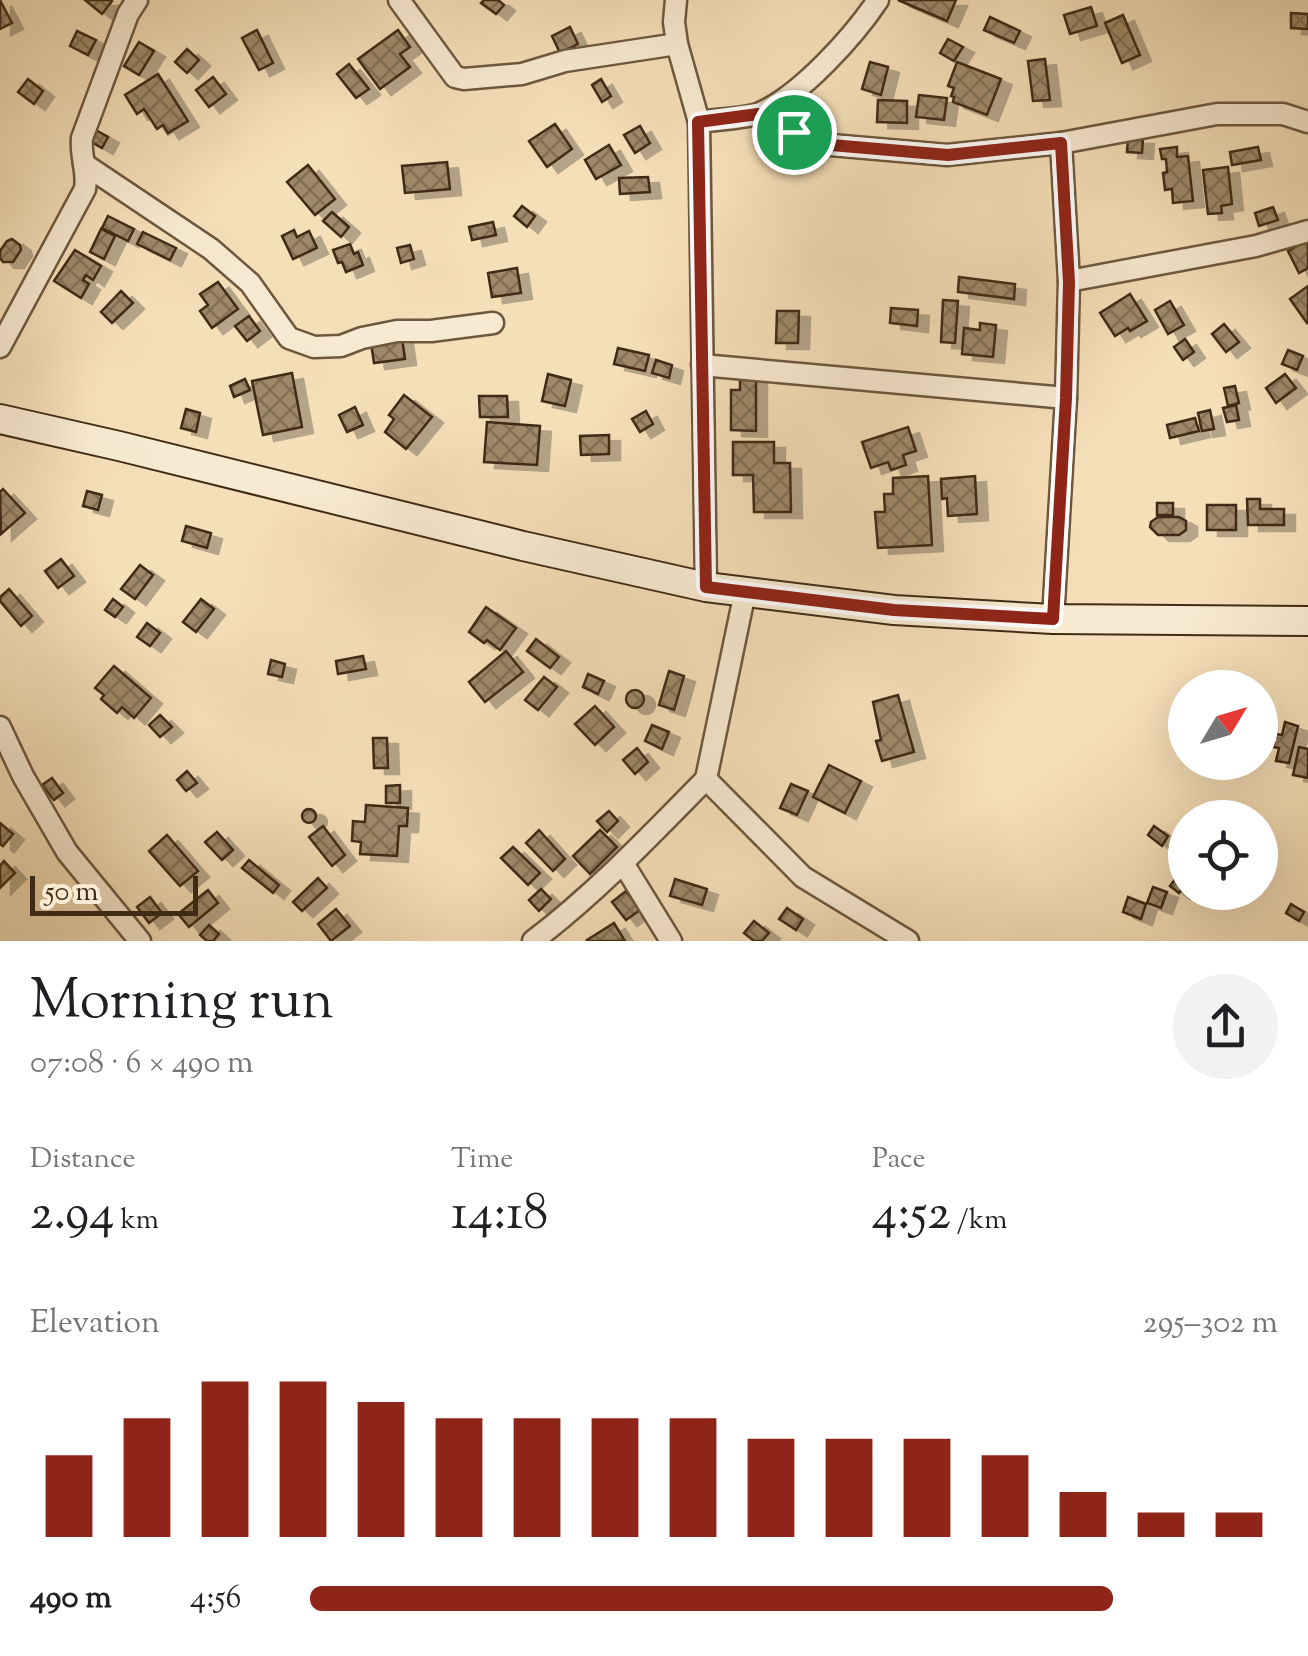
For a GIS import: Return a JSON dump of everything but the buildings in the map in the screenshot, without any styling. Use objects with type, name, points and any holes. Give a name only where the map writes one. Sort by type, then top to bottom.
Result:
[{"type":"street","points":[[0,347],[85,189],[82,138],[128,14],[137,0]]},
{"type":"street","points":[[399,0],[455,77],[464,79],[522,74],[564,61],[677,44]]},
{"type":"street","points":[[676,0],[677,44],[698,122],[706,587]]},
{"type":"street","points":[[698,122],[758,114],[789,94],[815,73],[865,20],[878,0]]},
{"type":"street","points":[[758,114],[831,145],[948,155],[1061,143],[1216,114],[1283,114],[1308,122]]},
{"type":"street","points":[[1053,619],[1069,282],[1061,143]]},
{"type":"street","points":[[84,164],[250,282],[289,338],[314,347],[342,346],[397,331],[493,323]]},
{"type":"street","points":[[1069,282],[1256,246],[1308,230]]},
{"type":"street","points":[[702,366],[1066,398]]},
{"type":"street","points":[[0,419],[706,587],[894,610],[1053,619],[1308,620]]},
{"type":"street","points":[[533,941],[623,863],[706,779],[745,592]]},
{"type":"street","points":[[0,727],[67,852],[140,941]]},
{"type":"street","points":[[706,779],[803,878],[908,941]]},
{"type":"street","points":[[623,863],[671,941]]},
{"type":"route","points":[[758,114],[794,132],[831,145],[948,155],[1061,143],[1069,282],[1053,619],[894,610],[706,587],[698,122],[758,114]]}]
